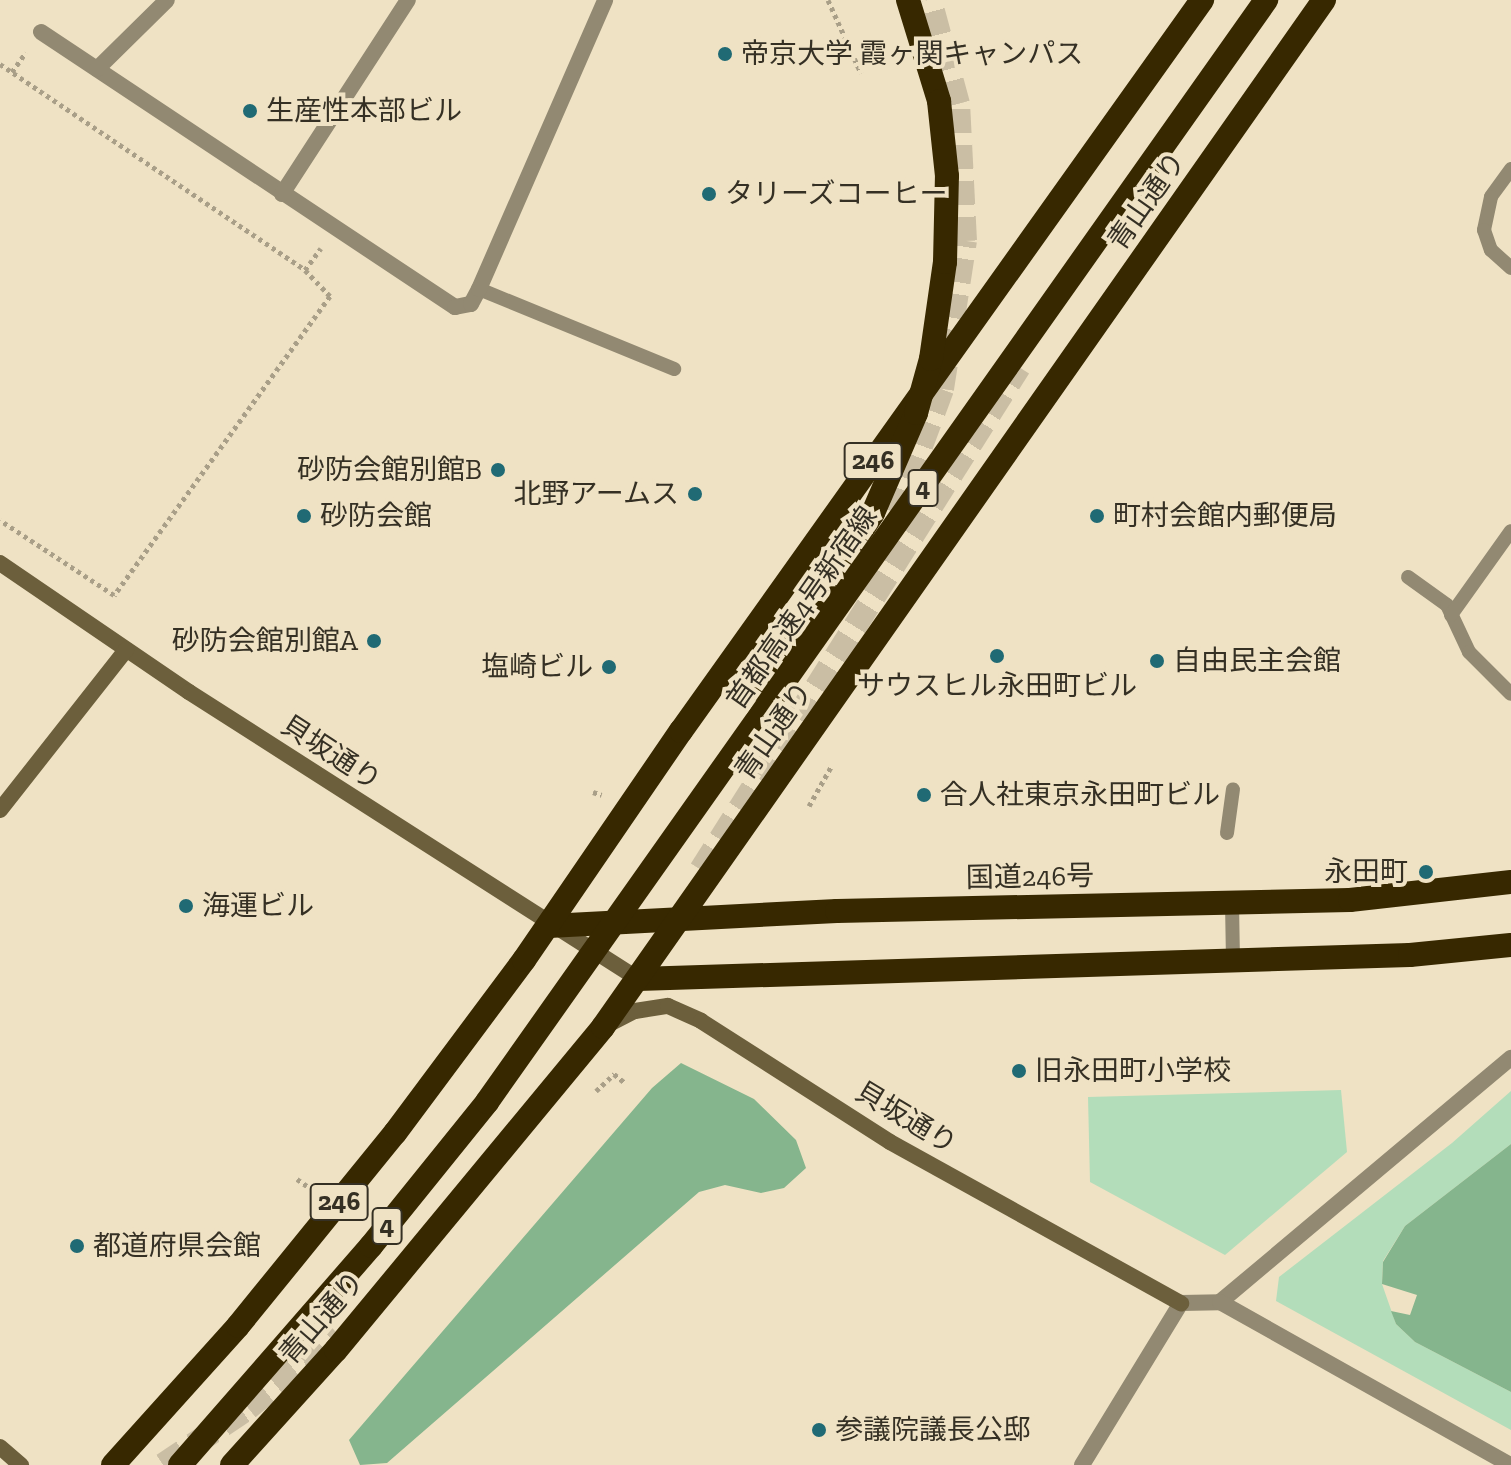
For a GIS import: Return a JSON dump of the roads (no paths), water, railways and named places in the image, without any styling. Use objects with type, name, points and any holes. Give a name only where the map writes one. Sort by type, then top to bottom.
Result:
[{"type":"highway","name":"首都高速4号新宿線","points":[[580,976],[843,564],[873,513],[916,413],[941,307],[947,176],[939,101],[908,0]]},
{"type":"highway","name":"青山通り","points":[[113,1465],[238,1326],[395,1133],[549,926],[690,718],[1202,0]]},
{"type":"highway","name":"首都高速4号新宿線","points":[[180,1465],[371,1246],[580,976],[1266,0]]},
{"type":"highway","name":"青山通り","points":[[232,1465],[336,1350],[603,1027],[1324,0]]},
{"type":"highway","name":"国道246号","points":[[549,926],[682,916],[1232,903],[1418,895],[1511,882]]},
{"type":"highway","points":[[638,979],[1410,955],[1511,945]]},
{"type":"street","points":[[97,69],[167,0]]},
{"type":"street","points":[[282,194],[408,0]]},
{"type":"street","points":[[41,32],[455,307],[471,304],[479,289],[605,0]]},
{"type":"street","name":"貝坂通り","points":[[0,563],[126,650],[549,926],[638,979]]},
{"type":"street","points":[[0,810],[126,650]]},
{"type":"street","name":"貝坂通り","points":[[603,1027],[635,1011],[668,1006],[701,1021],[890,1142],[1181,1303]]},
{"type":"street","points":[[1220,1302],[1511,1058]]},
{"type":"street","points":[[1082,1465],[1181,1303],[1220,1302],[1511,1465]]},
{"type":"street","points":[[0,1447],[21,1465]]},
{"type":"lane","points":[[1511,169],[1491,197],[1484,230],[1491,250],[1511,268]]},
{"type":"lane","points":[[479,289],[674,369]]},
{"type":"lane","points":[[1451,615],[1511,531]]},
{"type":"lane","points":[[1408,577],[1447,605],[1483,670],[1511,694]]},
{"type":"lane","points":[[1227,833],[1233,789]]},
{"type":"lane","points":[[1232,903],[1233,960]]},
{"type":"tunnel","points":[[896,513],[942,389],[965,241],[958,104],[930,0]]},
{"type":"tunnel","points":[[701,870],[1019,367]]},
{"type":"tunnel","points":[[163,1465],[248,1408],[338,1335]]},
{"type":"place","name":"帝京大学 霞ヶ関キャンパス","points":[[725,54]]},
{"type":"place","name":"生産性本部ビル","points":[[250,111]]},
{"type":"place","name":"タリーズコーヒー","points":[[709,194]]},
{"type":"place","name":"砂防会館別館B","points":[[498,470]]},
{"type":"place","name":"北野アームス","points":[[695,494]]},
{"type":"place","name":"砂防会館","points":[[304,516]]},
{"type":"place","name":"町村会館内郵便局","points":[[1097,516]]},
{"type":"place","name":"砂防会館別館A","points":[[374,641]]},
{"type":"place","name":"サウスヒル永田町ビル","points":[[997,656]]},
{"type":"place","name":"自由民主会館","points":[[1157,661]]},
{"type":"place","name":"塩崎ビル","points":[[609,667]]},
{"type":"place","name":"合人社東京永田町ビル","points":[[924,795]]},
{"type":"place","name":"永田町","points":[[1426,872]]},
{"type":"place","name":"海運ビル","points":[[186,906]]},
{"type":"place","name":"旧永田町小学校","points":[[1019,1071]]},
{"type":"place","name":"都道府県会館","points":[[77,1246]]},
{"type":"place","name":"参議院議長公邸","points":[[819,1430]]}]
